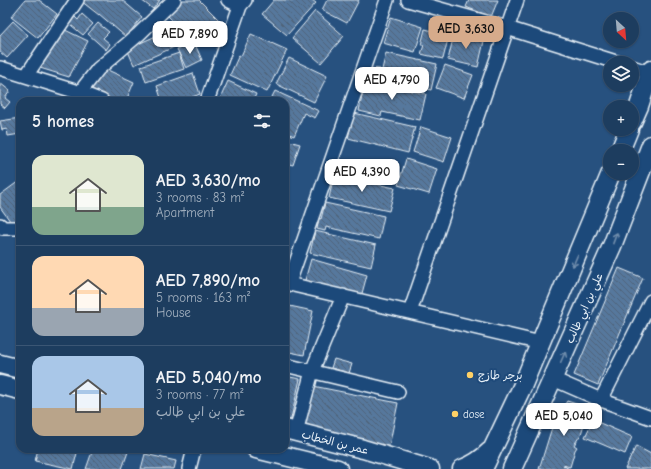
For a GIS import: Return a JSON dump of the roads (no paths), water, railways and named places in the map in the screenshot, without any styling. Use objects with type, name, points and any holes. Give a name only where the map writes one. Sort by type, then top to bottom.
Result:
[{"type":"main road","points":[[639,103],[650,71]]},
{"type":"main road","name":"علي بن ابي طالب","points":[[515,465],[612,246],[651,145]]},
{"type":"main road","points":[[484,469],[541,343],[608,180]]},
{"type":"main road","points":[[0,364],[16,368]]},
{"type":"main road","points":[[0,385],[16,389]]},
{"type":"main road","name":"عمر بن الخطاب","points":[[290,431],[363,449],[430,469]]},
{"type":"main road","points":[[462,469],[469,467],[482,459],[494,448]]},
{"type":"main road","points":[[272,453],[338,469]]},
{"type":"street","points":[[26,76],[77,0]]},
{"type":"street","points":[[0,68],[82,97],[84,87],[98,69],[139,34],[174,0]]},
{"type":"street","points":[[208,97],[243,3],[228,0]]},
{"type":"street","points":[[289,277],[387,0]]},
{"type":"street","points":[[408,0],[507,28],[603,58]]},
{"type":"street","points":[[410,312],[517,0]]},
{"type":"street","points":[[639,69],[650,71]]},
{"type":"street","points":[[0,225],[3,228],[16,228]]},
{"type":"street","points":[[289,283],[541,343]]},
{"type":"street","points":[[290,431],[312,371],[343,296]]},
{"type":"street","points":[[601,400],[651,301]]},
{"type":"street","points":[[289,365],[398,392]]},
{"type":"street","points":[[553,379],[601,400],[651,418]]},
{"type":"street","points":[[188,469],[193,453]]},
{"type":"place","name":"برجر طازج","points":[[470,375]]},
{"type":"place","name":"dose","points":[[455,414]]}]
